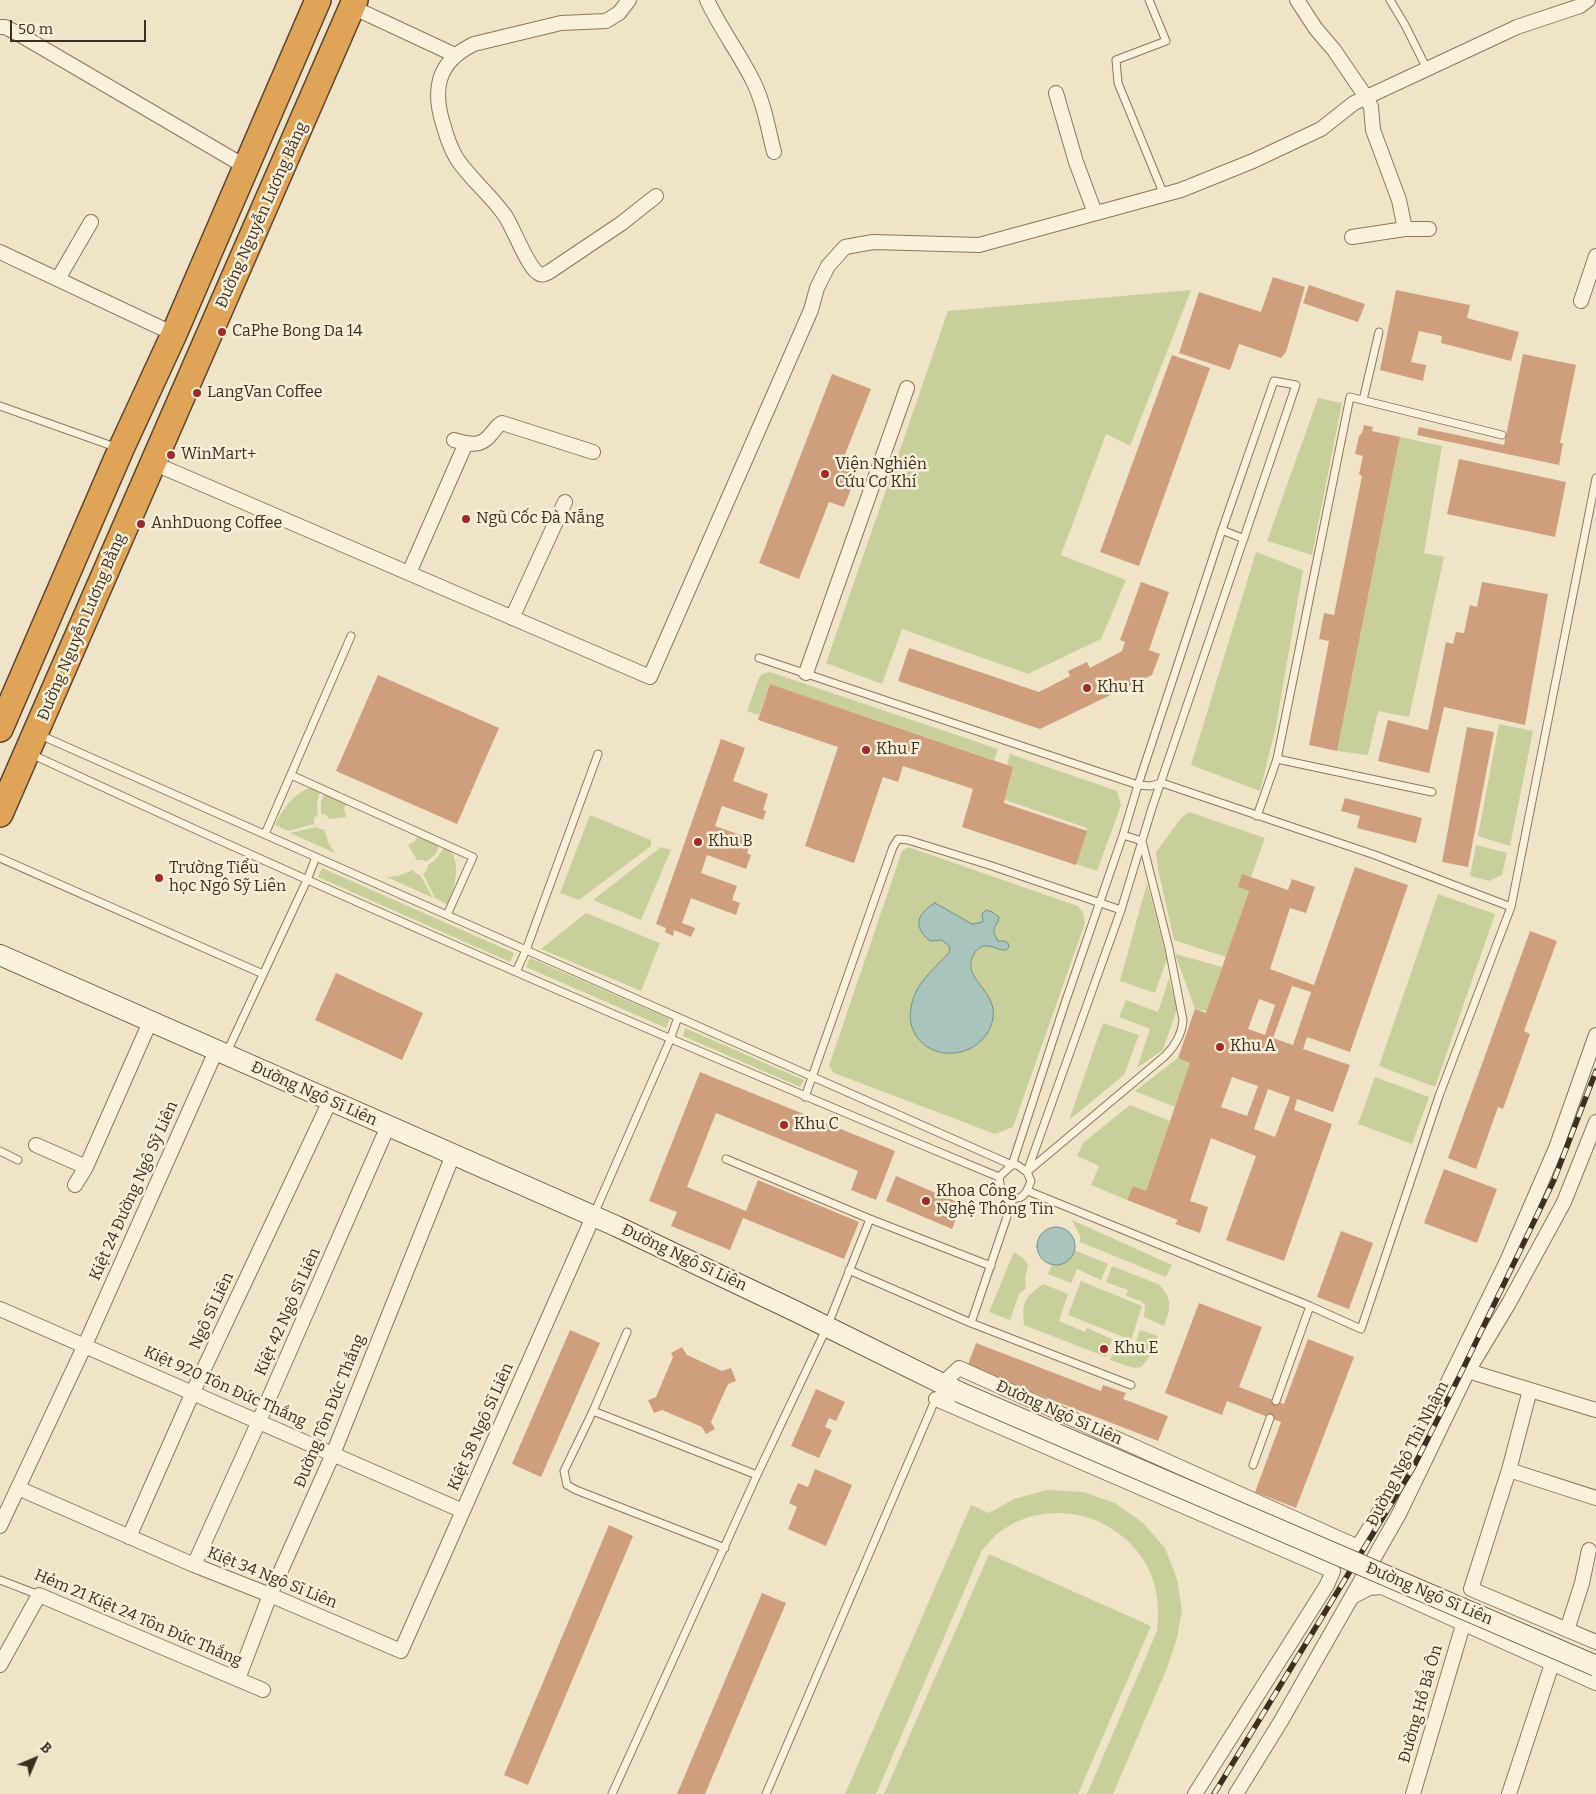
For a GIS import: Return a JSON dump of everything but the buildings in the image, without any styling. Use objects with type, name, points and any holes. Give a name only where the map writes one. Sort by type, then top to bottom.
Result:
[{"type":"highway","name":"Đường Nguyễn Lương Bằng","points":[[0,729],[6,700],[174,334],[318,0]]},
{"type":"highway","name":"Đường Nguyễn Lương Bằng","points":[[0,814],[354,4]]},
{"type":"highway","points":[[0,733],[32,744]]},
{"type":"street","points":[[629,0],[619,13],[611,19],[561,23],[474,44],[455,56],[448,64],[441,76],[437,99],[445,132],[457,158],[505,216],[537,272],[541,275],[549,272],[622,222],[656,196]]},
{"type":"street","points":[[707,0],[716,20],[753,80],[765,112],[774,152]]},
{"type":"street","points":[[1297,0],[1366,98],[1371,110],[1373,130],[1399,200],[1405,229]]},
{"type":"street","points":[[153,463],[650,677],[811,310],[817,288],[828,266],[845,247],[873,242],[979,245],[1181,190],[1253,162],[1321,128],[1354,103],[1556,7],[1580,6],[1588,0]]},
{"type":"street","points":[[354,4],[455,56]]},
{"type":"street","points":[[0,27],[5,27],[17,33],[246,167]]},
{"type":"street","points":[[1056,93],[1076,162],[1096,214]]},
{"type":"street","points":[[58,279],[91,222]]},
{"type":"street","points":[[1352,237],[1405,229],[1429,229]]},
{"type":"street","points":[[0,252],[174,334]]},
{"type":"street","points":[[1580,301],[1596,256]]},
{"type":"street","points":[[806,673],[907,388]]},
{"type":"street","points":[[409,573],[460,442],[480,444],[485,442],[498,425],[502,423],[593,452]]},
{"type":"street","points":[[512,618],[565,502]]},
{"type":"street","name":"Đường Ngô Sĩ Liên","points":[[0,955],[593,1217],[732,1281],[827,1327],[945,1392],[1596,1666]]},
{"type":"street","points":[[75,1185],[86,1167],[150,1022]]},
{"type":"street","name":"Đường Ngô Sĩ Liên","points":[[945,1392],[959,1368],[1358,1547],[1406,1468],[1508,1261],[1556,1148],[1596,1035]]},
{"type":"street","name":"Kiệt 24 Đường Ngô Sỹ Liên","points":[[0,1526],[221,1053]]},
{"type":"street","name":"Ngô Sĩ Liên","points":[[129,1538],[193,1392],[330,1101]]},
{"type":"street","name":"Đường Ngô Thì Nhậm","points":[[1236,1794],[1399,1514],[1468,1371],[1509,1303],[1564,1202],[1596,1122]]},
{"type":"street","name":"Kiệt 42 Ngô Sĩ Liên","points":[[194,1565],[259,1422],[388,1126]]},
{"type":"street","points":[[36,1145],[86,1167]]},
{"type":"street","name":"Đường Tôn Đức Thắng","points":[[238,1679],[270,1595],[333,1454],[452,1155]]},
{"type":"street","name":"Kiệt 58 Ngô Sĩ Liên","points":[[401,1651],[593,1217]]},
{"type":"street","name":"Kiệt 920 Tôn Đức Thắng","points":[[0,1309],[463,1511]]},
{"type":"street","points":[[1468,1371],[1596,1410]]},
{"type":"street","points":[[1530,1390],[1508,1470],[1471,1589],[1596,1642]]},
{"type":"street","points":[[945,1392],[1333,1571],[1327,1586],[1195,1794]]},
{"type":"street","points":[[1508,1470],[1596,1498]]},
{"type":"street","name":"Kiệt 34 Ngô Sĩ Liên","points":[[18,1488],[129,1538],[401,1651]]},
{"type":"street","points":[[1567,1630],[1582,1583],[1589,1550]]},
{"type":"street","points":[[1351,1598],[1369,1588],[1382,1587],[1463,1625],[1596,1683]]},
{"type":"street","points":[[0,1665],[39,1595]]},
{"type":"street","name":"Hẻm 21 Kiệt 24 Tôn Đức Thắng","points":[[39,1595],[263,1690]]},
{"type":"street","name":"Đường Hồ Bá Ôn","points":[[1413,1794],[1463,1625]]},
{"type":"street","points":[[1509,1794],[1552,1664]]},
{"type":"lane","points":[[1149,0],[1166,41],[1116,60],[1118,83],[1164,195]]},
{"type":"lane","points":[[1390,0],[1427,69]]},
{"type":"lane","points":[[1363,400],[1379,332]]},
{"type":"lane","points":[[999,1177],[1012,1165],[1124,836],[1138,785],[1222,530],[1274,381],[1296,385],[1120,910],[1027,1172]]},
{"type":"lane","points":[[1257,816],[1277,759],[1350,397],[1502,435]]},
{"type":"lane","points":[[0,406],[121,449]]},
{"type":"lane","points":[[1028,1191],[1310,1306],[1361,1329],[1439,1096],[1511,907],[1596,478]]},
{"type":"lane","points":[[1222,530],[1244,538]]},
{"type":"lane","points":[[265,834],[351,636]]},
{"type":"lane","points":[[759,658],[1138,785],[1150,786],[1162,783],[1375,855],[1511,907]]},
{"type":"lane","points":[[32,744],[265,834],[1017,1166],[1027,1172],[1031,1181],[1028,1191],[1019,1198],[1013,1199],[1001,1191],[999,1177]]},
{"type":"lane","points":[[32,744],[307,880],[670,1040],[999,1177]]},
{"type":"lane","points":[[516,972],[526,950],[598,754]]},
{"type":"lane","points":[[1277,759],[1432,792]]},
{"type":"lane","points":[[291,775],[473,857],[447,915]]},
{"type":"lane","points":[[1124,836],[1142,841]]},
{"type":"lane","points":[[805,1097],[893,847],[898,839],[908,840],[971,859],[1120,910]]},
{"type":"lane","points":[[1027,1172],[1165,1056],[1176,1043],[1181,1031],[1183,1020],[1169,948],[1142,841]]},
{"type":"lane","points":[[221,1053],[263,974],[316,857]]},
{"type":"lane","points":[[0,858],[263,974]]},
{"type":"lane","points":[[593,1217],[670,1040],[678,1017]]},
{"type":"lane","points":[[0,1151],[18,1160]]},
{"type":"lane","points":[[726,1159],[870,1219],[991,1266]]},
{"type":"lane","points":[[971,1323],[1013,1199]]},
{"type":"lane","points":[[612,1794],[757,1475],[827,1327],[870,1219]]},
{"type":"lane","points":[[849,1270],[971,1323],[1131,1385]]},
{"type":"lane","points":[[1276,1401],[1310,1306]]},
{"type":"lane","points":[[626,1332],[593,1411],[564,1471],[567,1485],[724,1548]]},
{"type":"lane","points":[[766,1794],[945,1392]]},
{"type":"lane","points":[[593,1411],[757,1475]]},
{"type":"lane","points":[[1254,1465],[1270,1418]]},
{"type":"lane","name":"Hẻm 21 Kiệt 24 Tôn Đức Thắng","points":[[0,1580],[39,1595]]},
{"type":"green space","points":[[1191,290],[1130,446],[1106,434],[1061,555],[1126,580],[1101,639],[1028,674],[902,629],[882,684],[826,663],[948,311]]},
{"type":"green space","points":[[1318,398],[1342,403],[1312,555],[1267,541]]},
{"type":"green space","points":[[1400,437],[1442,446],[1424,553],[1444,557],[1409,717],[1378,711],[1368,755],[1337,751]]},
{"type":"green space","points":[[1256,552],[1303,570],[1276,726],[1260,791],[1191,765]]},
{"type":"green space","points":[[770,672],[998,749],[994,760],[770,684],[759,715],[747,711],[759,678],[762,674]]},
{"type":"green space","points":[[1499,724],[1533,731],[1510,846],[1478,836]]},
{"type":"green space","points":[[1010,754],[1117,791],[1121,805],[1097,871],[1076,864],[1087,828],[1005,800],[1013,767],[1007,765]]},
{"type":"green space","points":[[313,787],[320,790],[317,805],[318,815],[314,818],[314,824],[288,831],[275,825],[285,807],[295,797],[306,789]]},
{"type":"green space","points":[[325,793],[347,803],[344,808],[346,817],[329,819],[326,815],[321,814],[321,801]]},
{"type":"green space","points":[[1189,812],[1265,838],[1251,877],[1238,887],[1249,891],[1226,957],[1174,940],[1156,852],[1181,818]]},
{"type":"green space","points":[[590,815],[651,840],[651,846],[579,900],[560,893]]},
{"type":"green space","points":[[316,827],[324,829],[329,844],[335,853],[290,833]]},
{"type":"green space","points":[[418,835],[439,845],[436,854],[426,862],[424,860],[417,860],[408,845],[415,841]]},
{"type":"green space","points":[[1476,845],[1507,853],[1502,875],[1489,881],[1470,876]]},
{"type":"green space","points":[[661,847],[671,850],[641,920],[593,900]]},
{"type":"green space","points":[[908,847],[1078,906],[1083,913],[1085,923],[1013,1127],[995,1134],[834,1073],[829,1066],[902,851]]},
{"type":"green space","points":[[444,848],[451,851],[456,864],[454,885],[448,905],[435,898],[423,874],[427,870],[428,865],[435,860]]},
{"type":"green space","points":[[322,868],[514,953],[510,962],[318,877]]},
{"type":"green space","points":[[413,870],[420,875],[433,898],[387,877],[398,876]]},
{"type":"green space","points":[[1147,883],[1167,959],[1155,993],[1120,981]]},
{"type":"green space","points":[[1438,894],[1495,914],[1435,1087],[1379,1066]]},
{"type":"green space","points":[[586,913],[660,943],[641,991],[541,949]]},
{"type":"green space","points":[[1175,954],[1222,967],[1207,1011],[1195,1009]]},
{"type":"green space","points":[[530,958],[670,1019],[666,1028],[526,967]]},
{"type":"green space","points":[[1169,978],[1177,1009],[1163,1050],[1137,1068],[1150,1029],[1119,1017],[1126,1000],[1158,1012]]},
{"type":"green space","points":[[1103,1023],[1139,1035],[1124,1075],[1069,1120]]},
{"type":"green space","points":[[685,1028],[804,1080],[800,1087],[683,1036]]},
{"type":"green space","points":[[1178,1058],[1190,1063],[1175,1107],[1135,1091]]},
{"type":"green space","points":[[1375,1077],[1429,1097],[1412,1144],[1358,1124]]},
{"type":"green space","points":[[1130,1105],[1170,1121],[1146,1191],[1133,1186],[1127,1200],[1091,1185],[1099,1166],[1077,1156],[1083,1143]]},
{"type":"green space","points":[[1072,1220],[1172,1265],[1166,1277],[1080,1242],[1080,1236]]},
{"type":"green space","points":[[1074,1250],[1108,1264],[1101,1280],[1077,1269],[1071,1283],[1048,1274],[1052,1265],[1066,1262]]},
{"type":"green space","points":[[1014,1252],[1024,1259],[1028,1265],[1025,1279],[1026,1288],[1019,1294],[1010,1320],[989,1312]]},
{"type":"green space","points":[[1112,1266],[1158,1284],[1163,1289],[1169,1304],[1164,1326],[1144,1317],[1145,1305],[1141,1301],[1126,1296],[1128,1290],[1106,1282]]},
{"type":"green space","points":[[1081,1281],[1142,1306],[1131,1340],[1068,1315]]},
{"type":"green space","points":[[1043,1284],[1068,1294],[1059,1321],[1085,1332],[1087,1328],[1112,1339],[1106,1357],[1024,1325],[1023,1311],[1026,1301]]},
{"type":"green space","points":[[1140,1330],[1158,1336],[1150,1356],[1141,1367],[1133,1368],[1110,1360],[1117,1341],[1134,1347]]},
{"type":"green space","points":[[1047,1490],[1083,1492],[1115,1503],[1143,1523],[1165,1548],[1177,1579],[1182,1610],[1177,1638],[1167,1668],[1113,1794],[1087,1794],[1157,1631],[1158,1613],[1155,1586],[1144,1561],[1131,1544],[1115,1530],[1096,1521],[1076,1515],[1056,1513],[1035,1516],[1016,1522],[997,1534],[982,1550],[876,1794],[845,1794],[971,1505],[989,1513],[1014,1499]]},
{"type":"green space","points":[[989,1554],[1151,1626],[1078,1794],[884,1794]]},
{"type":"water","points":[[935,903],[972,924],[983,922],[982,914],[986,910],[992,912],[999,917],[994,933],[998,941],[1005,941],[1009,947],[1003,950],[984,946],[979,948],[974,954],[971,965],[972,973],[988,997],[992,1006],[993,1016],[990,1028],[984,1038],[979,1043],[961,1052],[943,1053],[928,1047],[916,1035],[910,1019],[911,1006],[917,989],[930,972],[949,953],[950,947],[942,940],[930,941],[924,936],[919,925],[919,920],[924,911]]},
{"type":"water","points":[[1056,1227],[1069,1233],[1075,1246],[1069,1259],[1056,1265],[1043,1259],[1037,1246],[1043,1233]]},
{"type":"railway","points":[[1214,1794],[1413,1468],[1554,1180],[1596,1071]]},
{"type":"place","name":"CaPhe Bong Da 14","points":[[222,332]]},
{"type":"place","name":"LangVan Coffee","points":[[197,393]]},
{"type":"place","name":"WinMart+","points":[[171,455]]},
{"type":"place","name":"Viện Nghiên Cứu Cơ Khí","points":[[825,474]]},
{"type":"place","name":"Ngũ Cốc Đà Nẵng","points":[[466,519]]},
{"type":"place","name":"AnhDuong Coffee","points":[[141,524]]},
{"type":"place","name":"Khu H","points":[[1087,688]]},
{"type":"place","name":"Khu F","points":[[866,750]]},
{"type":"place","name":"Khu B","points":[[698,842]]},
{"type":"place","name":"Trường Tiểu học Ngô Sỹ Liên","points":[[159,878]]},
{"type":"place","name":"Khu A","points":[[1220,1047]]},
{"type":"place","name":"Khu C","points":[[784,1125]]},
{"type":"place","name":"Khoa Công Nghệ Thông Tin","points":[[926,1201]]},
{"type":"place","name":"Khu E","points":[[1104,1349]]}]
